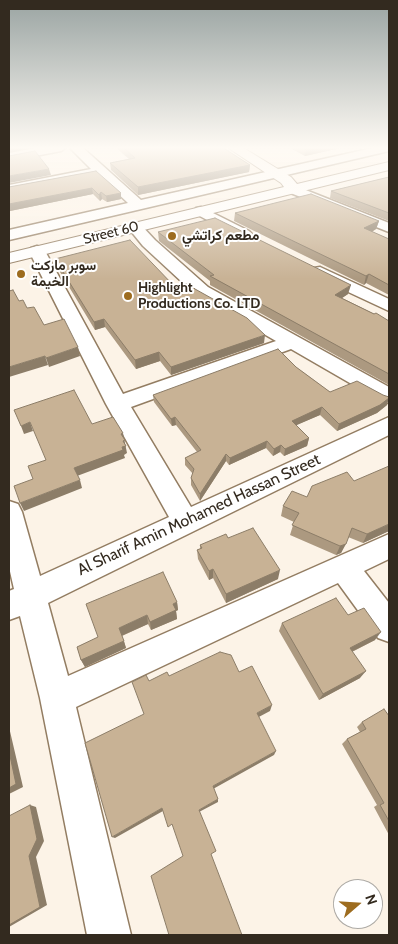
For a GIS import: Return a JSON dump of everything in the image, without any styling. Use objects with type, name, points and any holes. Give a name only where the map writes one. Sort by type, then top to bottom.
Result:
[{"type":"main road","name":"Street 60","points":[[9,245],[241,191]]},
{"type":"main road","name":"Street 60","points":[[9,258],[201,211],[258,191]]},
{"type":"street","points":[[122,191],[138,205]]},
{"type":"street","points":[[9,235],[138,205],[221,191]]},
{"type":"street","points":[[317,191],[389,228]]},
{"type":"street","points":[[201,211],[257,240]]},
{"type":"street","points":[[135,227],[149,243],[202,291],[389,396]]},
{"type":"street","points":[[37,251],[117,404],[158,471],[186,522]]},
{"type":"street","points":[[310,267],[389,306]]},
{"type":"street","points":[[117,404],[293,342]]},
{"type":"street","name":"Al Sharif Amin Mohamed Hassan Street","points":[[20,601],[389,425]]},
{"type":"street","points":[[9,512],[20,601],[57,698],[110,935]]},
{"type":"street","points":[[57,698],[389,546]]},
{"type":"street","points":[[343,567],[389,627]]},
{"type":"building","points":[[9,191],[76,191],[9,204]]},
{"type":"building","points":[[95,191],[119,191],[121,193],[106,196],[101,192],[99,195]]},
{"type":"building","points":[[331,191],[389,191],[389,213]]},
{"type":"building","points":[[311,194],[379,221],[364,228],[389,239],[389,285],[369,274],[366,276],[235,213]]},
{"type":"building","points":[[215,218],[351,285],[335,295],[374,314],[376,313],[389,321],[389,374],[210,276],[214,275],[158,232]]},
{"type":"building","points":[[130,240],[175,287],[189,283],[195,289],[247,318],[265,335],[171,367],[159,352],[135,360],[104,319],[94,322],[55,259]]},
{"type":"building","points":[[13,290],[19,301],[23,300],[27,308],[34,307],[44,325],[64,319],[78,347],[46,358],[45,356],[9,367],[9,291]]},
{"type":"building","points":[[278,349],[296,367],[330,392],[357,381],[389,398],[380,405],[339,424],[322,407],[292,421],[309,438],[285,449],[281,445],[274,449],[267,441],[230,458],[226,454],[200,494],[191,478],[194,469],[185,458],[201,450],[175,417],[171,419],[153,395]]},
{"type":"building","points":[[74,390],[92,424],[113,417],[123,433],[121,434],[126,446],[122,447],[123,450],[74,468],[80,480],[20,503],[14,486],[33,479],[28,466],[46,460],[30,422],[21,426],[14,410]]},
{"type":"building","points":[[389,466],[389,524],[367,534],[352,528],[346,544],[340,546],[292,525],[299,513],[283,506],[292,491],[307,497],[312,486],[347,472],[354,481]]},
{"type":"building","points":[[253,528],[280,570],[226,594],[213,569],[209,571],[197,550],[202,548],[200,545],[226,534],[228,538]]},
{"type":"building","points":[[163,572],[177,602],[173,604],[176,610],[150,622],[147,615],[119,628],[124,641],[81,660],[77,647],[98,637],[86,604]]},
{"type":"building","points":[[336,598],[348,615],[364,608],[381,632],[350,648],[366,671],[323,694],[282,623]]},
{"type":"building","points":[[220,652],[231,655],[239,672],[252,666],[272,705],[257,713],[276,751],[213,786],[218,799],[199,810],[216,851],[211,854],[242,935],[169,935],[151,876],[183,856],[172,824],[168,827],[162,808],[112,837],[85,743],[144,714],[132,682],[146,675],[149,681],[167,672],[169,676]]},
{"type":"building","points":[[384,709],[389,716],[389,821],[380,805],[384,803],[347,739],[366,729],[362,722]]},
{"type":"building","points":[[9,751],[16,784],[9,788]]},
{"type":"building","points":[[30,805],[37,839],[29,856],[40,907],[9,925],[9,816]]},
{"type":"place","name":"مطعم كراتشي","points":[[172,236]]},
{"type":"place","name":"سوبر ماركت الخيمة","points":[[21,274]]},
{"type":"place","name":"Highlight Productions Co. LTD","points":[[128,296]]}]
